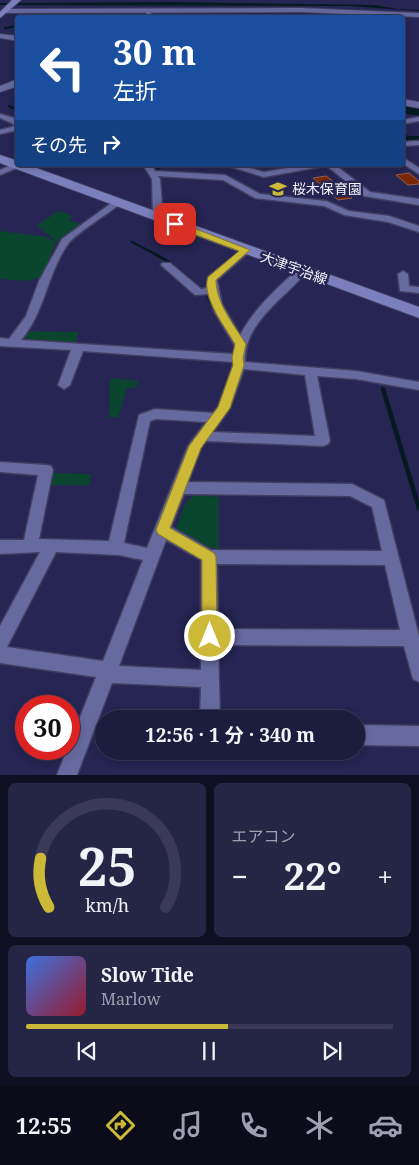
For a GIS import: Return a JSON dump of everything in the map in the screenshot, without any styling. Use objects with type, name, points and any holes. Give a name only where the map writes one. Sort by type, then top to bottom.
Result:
[{"type":"main road","points":[[4,12],[17,0]]},
{"type":"main road","name":"大津宇治線","points":[[17,167],[419,313]]},
{"type":"street","points":[[146,10],[150,15]]},
{"type":"street","points":[[4,12],[309,10],[419,15]]},
{"type":"street","points":[[0,36],[15,38]]},
{"type":"street","points":[[0,89],[15,83]]},
{"type":"street","points":[[405,103],[419,105]]},
{"type":"street","points":[[0,116],[15,121]]},
{"type":"street","points":[[405,121],[419,119]]},
{"type":"street","points":[[0,132],[15,128]]},
{"type":"street","points":[[405,144],[419,143]]},
{"type":"street","points":[[405,161],[419,172]]},
{"type":"street","points":[[149,167],[154,173],[158,218]]},
{"type":"street","points":[[236,167],[264,175]]},
{"type":"street","points":[[231,181],[253,182],[264,175],[309,167]]},
{"type":"street","points":[[333,167],[367,194],[419,202]]},
{"type":"street","points":[[154,173],[225,178],[258,196],[326,204],[347,213],[389,219],[419,230]]},
{"type":"street","points":[[6,343],[23,330],[32,316],[44,281],[65,241],[117,202]]},
{"type":"street","points":[[239,355],[211,290],[212,279],[246,250]]},
{"type":"street","points":[[166,265],[199,293],[211,290]]},
{"type":"street","points":[[67,775],[196,446],[224,408],[239,355],[272,298],[302,271]]},
{"type":"street","points":[[403,274],[404,289],[419,290]]},
{"type":"street","points":[[6,343],[239,355],[310,371],[356,375],[419,386]]},
{"type":"street","points":[[64,385],[78,348]]},
{"type":"street","points":[[203,436],[323,441],[310,371]]},
{"type":"street","points":[[114,548],[144,418],[155,414],[217,418]]},
{"type":"street","points":[[0,467],[46,470],[30,546]]},
{"type":"street","points":[[179,488],[352,490],[378,504],[419,673]]},
{"type":"street","points":[[163,530],[209,557],[391,558]]},
{"type":"street","points":[[0,643],[52,545]]},
{"type":"street","points":[[0,547],[52,545],[114,548],[153,556]]},
{"type":"street","points":[[209,557],[210,710]]},
{"type":"street","points":[[210,636],[410,638]]},
{"type":"street","points":[[0,655],[107,672],[210,679]]},
{"type":"street","points":[[365,735],[419,736]]},
{"type":"green space","points":[[59,211],[73,216],[69,220],[81,224],[58,243],[37,225]]},
{"type":"green space","points":[[0,231],[47,237],[56,243],[41,277],[28,281],[0,279]]},
{"type":"green space","points":[[24,331],[79,332],[75,344],[16,340]]},
{"type":"green space","points":[[110,378],[138,381],[136,388],[127,388],[118,417],[108,417],[110,412]]},
{"type":"green space","points":[[52,473],[91,474],[89,485],[49,485]]},
{"type":"green space","points":[[194,495],[219,497],[219,549],[203,546],[176,529],[185,504]]},
{"type":"water","points":[[173,2],[375,5],[419,11],[350,6],[0,5],[0,3]]},
{"type":"building","points":[[409,173],[419,181],[419,184],[408,185],[396,175]]},
{"type":"building","points":[[326,176],[352,198],[338,200],[313,178]]},
{"type":"waterway","points":[[5,28],[15,26]]},
{"type":"waterway","points":[[9,106],[15,109]]},
{"type":"waterway","points":[[405,110],[419,112]]},
{"type":"waterway","points":[[405,140],[419,140]]},
{"type":"waterway","points":[[157,167],[160,172]]},
{"type":"waterway","points":[[132,242],[157,255]]},
{"type":"waterway","points":[[155,254],[169,262],[206,293],[213,307]]},
{"type":"waterway","points":[[383,389],[419,508]]},
{"type":"place","name":"桜木保育園","points":[[278,189]]},
{"type":"route","points":[[175,224],[246,250],[212,279],[211,290],[220,310],[240,344],[237,358],[239,365],[224,408],[196,446],[163,530],[209,557],[210,636]]}]
